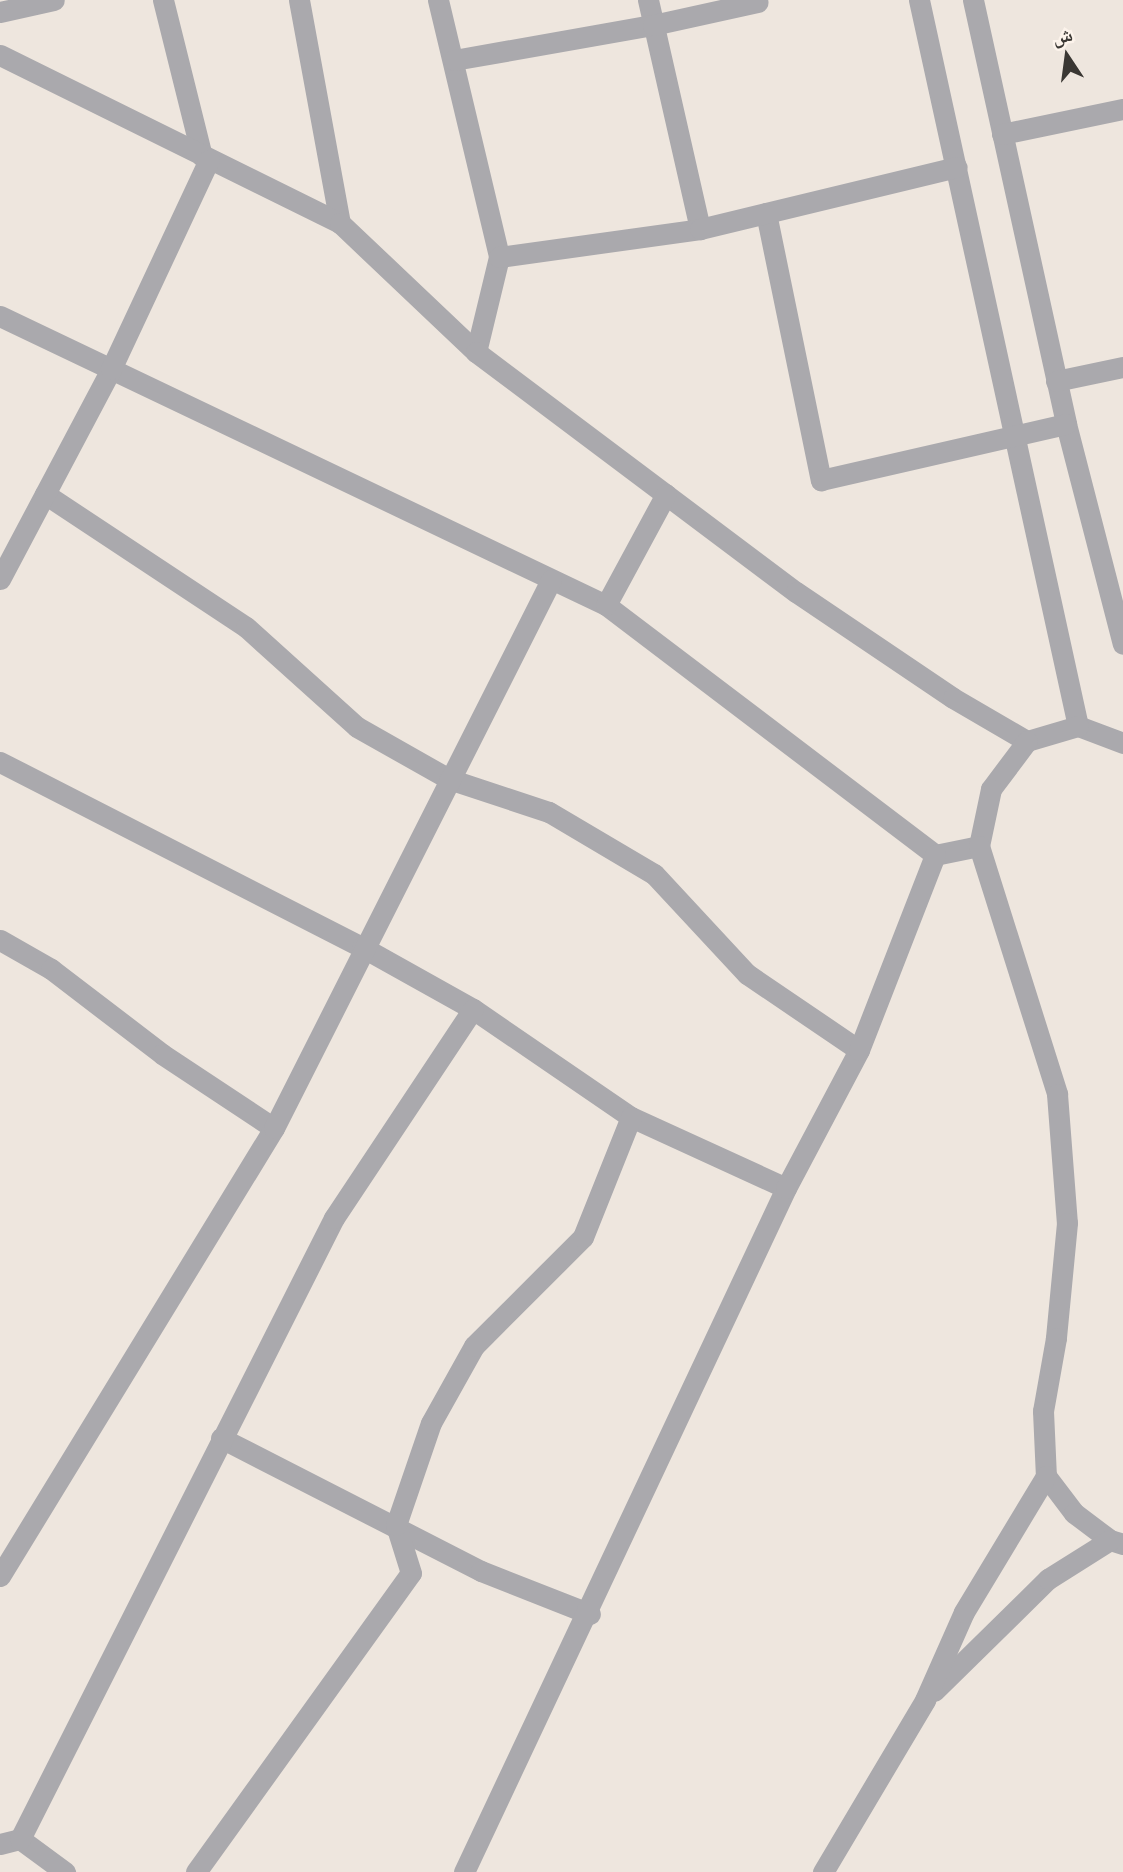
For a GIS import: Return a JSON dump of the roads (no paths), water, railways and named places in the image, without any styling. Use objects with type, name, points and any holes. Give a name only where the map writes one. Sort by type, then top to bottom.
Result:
[{"type":"street","points":[[0,12],[54,0]]},
{"type":"street","points":[[0,579],[111,369],[206,158],[163,0]]},
{"type":"street","points":[[299,0],[340,223]]},
{"type":"street","points":[[438,0],[499,257],[476,352]]},
{"type":"street","points":[[648,0],[699,229]]},
{"type":"street","points":[[919,0],[1018,435],[1078,726]]},
{"type":"street","points":[[973,0],[1066,424],[1123,644]]},
{"type":"street","points":[[454,60],[653,25],[758,2]]},
{"type":"street","points":[[0,55],[340,223],[476,352],[796,592],[953,698],[1027,741]]},
{"type":"street","points":[[1002,134],[1123,109]]},
{"type":"street","points":[[499,257],[699,229],[957,167]]},
{"type":"street","points":[[766,213],[821,480],[1066,424]]},
{"type":"street","points":[[0,316],[606,604],[935,855],[979,846]]},
{"type":"street","points":[[1056,381],[1123,367]]},
{"type":"street","points":[[45,494],[246,627],[357,727],[449,779],[549,812],[654,874],[747,974],[859,1050]]},
{"type":"street","points":[[606,604],[666,494]]},
{"type":"street","points":[[0,1576],[274,1128],[362,947],[551,580]]},
{"type":"street","points":[[823,1872],[925,1700],[964,1612],[1046,1476],[1043,1411],[1056,1338],[1067,1223],[1057,1094],[979,846],[991,789],[1027,741],[1078,726],[1123,743]]},
{"type":"street","points":[[0,762],[362,947],[473,1009],[631,1117],[786,1188]]},
{"type":"street","points":[[464,1872],[590,1614],[786,1188],[859,1050],[935,855]]},
{"type":"street","points":[[0,940],[51,969],[162,1054],[274,1128]]},
{"type":"street","points":[[65,1872],[10,1841],[334,1218],[473,1009]]},
{"type":"street","points":[[197,1872],[411,1573],[396,1525],[430,1423],[474,1346],[583,1237],[631,1117]]},
{"type":"street","points":[[220,1438],[396,1525],[481,1571],[590,1614]]},
{"type":"street","points":[[925,1700],[1048,1579],[1116,1543],[1074,1513],[1046,1476]]}]
